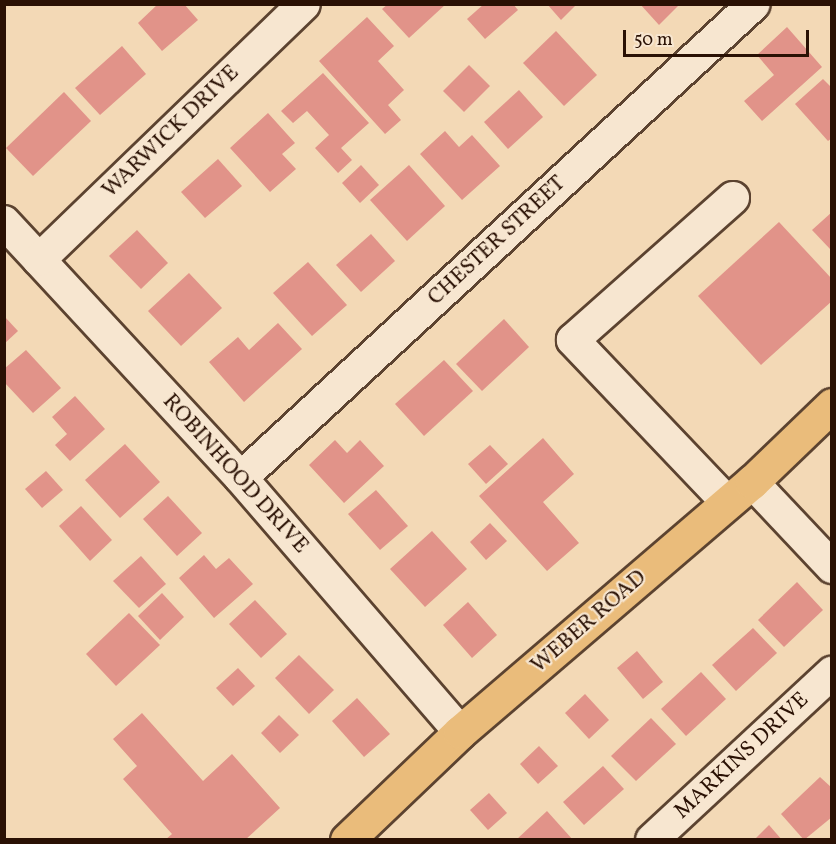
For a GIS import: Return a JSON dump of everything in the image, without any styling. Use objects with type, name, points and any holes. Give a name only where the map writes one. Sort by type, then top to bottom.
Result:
[{"type":"main road","name":"WEBER ROAD","points":[[347,840],[460,732],[752,482],[831,405]]},
{"type":"street","name":"WARWICK DRIVE","points":[[39,260],[304,4]]},
{"type":"street","name":"CHESTER STREET","points":[[241,478],[754,4]]},
{"type":"street","points":[[728,503],[573,340],[733,198]]},
{"type":"street","name":"ROBINHOOD DRIVE","points":[[4,222],[241,478],[460,732]]},
{"type":"street","points":[[752,482],[831,567]]},
{"type":"street","name":"MARKINS DRIVE","points":[[652,840],[831,673]]},
{"type":"building","points":[[158,4],[184,4],[198,20],[162,51],[138,23]]},
{"type":"building","points":[[388,4],[446,4],[409,38],[382,9]]},
{"type":"building","points":[[484,4],[513,4],[518,10],[485,39],[467,19]]},
{"type":"building","points":[[547,4],[577,4],[561,20]]},
{"type":"building","points":[[640,4],[680,4],[659,25]]},
{"type":"building","points":[[367,17],[394,46],[378,61],[404,90],[388,105],[401,120],[385,134],[319,61]]},
{"type":"building","points":[[787,27],[822,67],[762,121],[744,101],[774,75],[757,55]]},
{"type":"building","points":[[556,31],[597,75],[564,106],[523,63]]},
{"type":"building","points":[[122,46],[146,74],[100,115],[75,88]]},
{"type":"building","points":[[469,65],[490,86],[464,112],[443,91]]},
{"type":"building","points":[[323,73],[369,123],[341,148],[352,160],[338,173],[315,148],[329,135],[307,111],[293,123],[281,111]]},
{"type":"building","points":[[823,79],[832,88],[832,138],[828,141],[795,104]]},
{"type":"building","points":[[519,90],[543,117],[508,149],[484,122]]},
{"type":"building","points":[[64,92],[91,121],[33,176],[6,148]]},
{"type":"building","points":[[268,113],[295,143],[282,154],[296,169],[270,192],[230,148]]},
{"type":"building","points":[[445,131],[459,147],[472,135],[500,166],[462,200],[420,154]]},
{"type":"building","points":[[218,159],[242,186],[205,218],[181,192]]},
{"type":"building","points":[[361,165],[379,185],[360,203],[342,183]]},
{"type":"building","points":[[409,165],[445,206],[407,241],[370,200]]},
{"type":"building","points":[[832,212],[832,248],[830,249],[812,230]]},
{"type":"building","points":[[779,222],[832,279],[832,301],[761,365],[698,296]]},
{"type":"building","points":[[137,230],[168,263],[141,289],[109,256]]},
{"type":"building","points":[[371,234],[395,261],[361,292],[336,265]]},
{"type":"building","points":[[308,262],[347,305],[312,336],[273,293]]},
{"type":"building","points":[[189,273],[222,308],[181,346],[148,311]]},
{"type":"building","points":[[4,316],[18,331],[4,344]]},
{"type":"building","points":[[504,319],[529,347],[482,391],[456,364]]},
{"type":"building","points":[[278,323],[302,349],[244,402],[209,362],[238,337],[249,350]]},
{"type":"building","points":[[26,350],[61,388],[33,413],[4,382],[4,369]]},
{"type":"building","points":[[444,360],[473,391],[424,436],[395,404]]},
{"type":"building","points":[[75,396],[105,429],[70,461],[55,445],[67,434],[52,417]]},
{"type":"building","points":[[543,438],[574,474],[543,502],[579,543],[547,571],[479,496]]},
{"type":"building","points":[[335,440],[347,453],[360,440],[384,466],[344,503],[309,465]]},
{"type":"building","points":[[125,444],[160,482],[120,518],[85,480]]},
{"type":"building","points":[[490,445],[508,464],[486,484],[468,464]]},
{"type":"building","points":[[46,471],[63,490],[42,508],[25,489]]},
{"type":"building","points":[[376,490],[408,526],[380,550],[348,514]]},
{"type":"building","points":[[168,496],[202,533],[177,556],[143,519]]},
{"type":"building","points":[[81,506],[112,540],[90,561],[59,526]]},
{"type":"building","points":[[490,523],[507,541],[486,560],[470,542]]},
{"type":"building","points":[[432,531],[467,569],[425,607],[390,569]]},
{"type":"building","points":[[204,555],[216,569],[229,558],[253,584],[214,618],[179,578]]},
{"type":"building","points":[[141,556],[166,584],[139,608],[113,581]]},
{"type":"building","points":[[797,582],[823,610],[784,647],[758,620]]},
{"type":"building","points":[[162,593],[184,617],[160,640],[138,616]]},
{"type":"building","points":[[255,600],[287,634],[261,658],[229,624]]},
{"type":"building","points":[[468,602],[497,635],[472,658],[443,625]]},
{"type":"building","points":[[129,613],[160,645],[116,686],[86,654]]},
{"type":"building","points":[[753,628],[777,653],[736,691],[712,665]]},
{"type":"building","points":[[637,651],[663,682],[643,699],[617,668]]},
{"type":"building","points":[[299,655],[334,690],[309,714],[275,678]]},
{"type":"building","points":[[238,668],[255,686],[233,706],[216,688]]},
{"type":"building","points":[[701,672],[726,699],[686,736],[661,709]]},
{"type":"building","points":[[585,694],[609,720],[589,739],[565,713]]},
{"type":"building","points":[[357,698],[390,734],[364,757],[332,721]]},
{"type":"building","points":[[142,713],[203,781],[232,754],[280,808],[245,840],[165,840],[172,834],[123,779],[137,766],[113,739]]},
{"type":"building","points":[[279,715],[299,735],[280,753],[261,733]]},
{"type":"building","points":[[651,718],[676,744],[636,781],[611,756]]},
{"type":"building","points":[[539,746],[558,766],[538,784],[520,764]]},
{"type":"building","points":[[603,766],[624,789],[584,825],[563,802]]},
{"type":"building","points":[[820,777],[832,788],[832,817],[804,840],[781,814]]},
{"type":"building","points":[[489,793],[507,813],[488,830],[470,810]]},
{"type":"building","points":[[547,811],[573,840],[516,840]]},
{"type":"building","points":[[769,825],[782,840],[754,840]]}]
